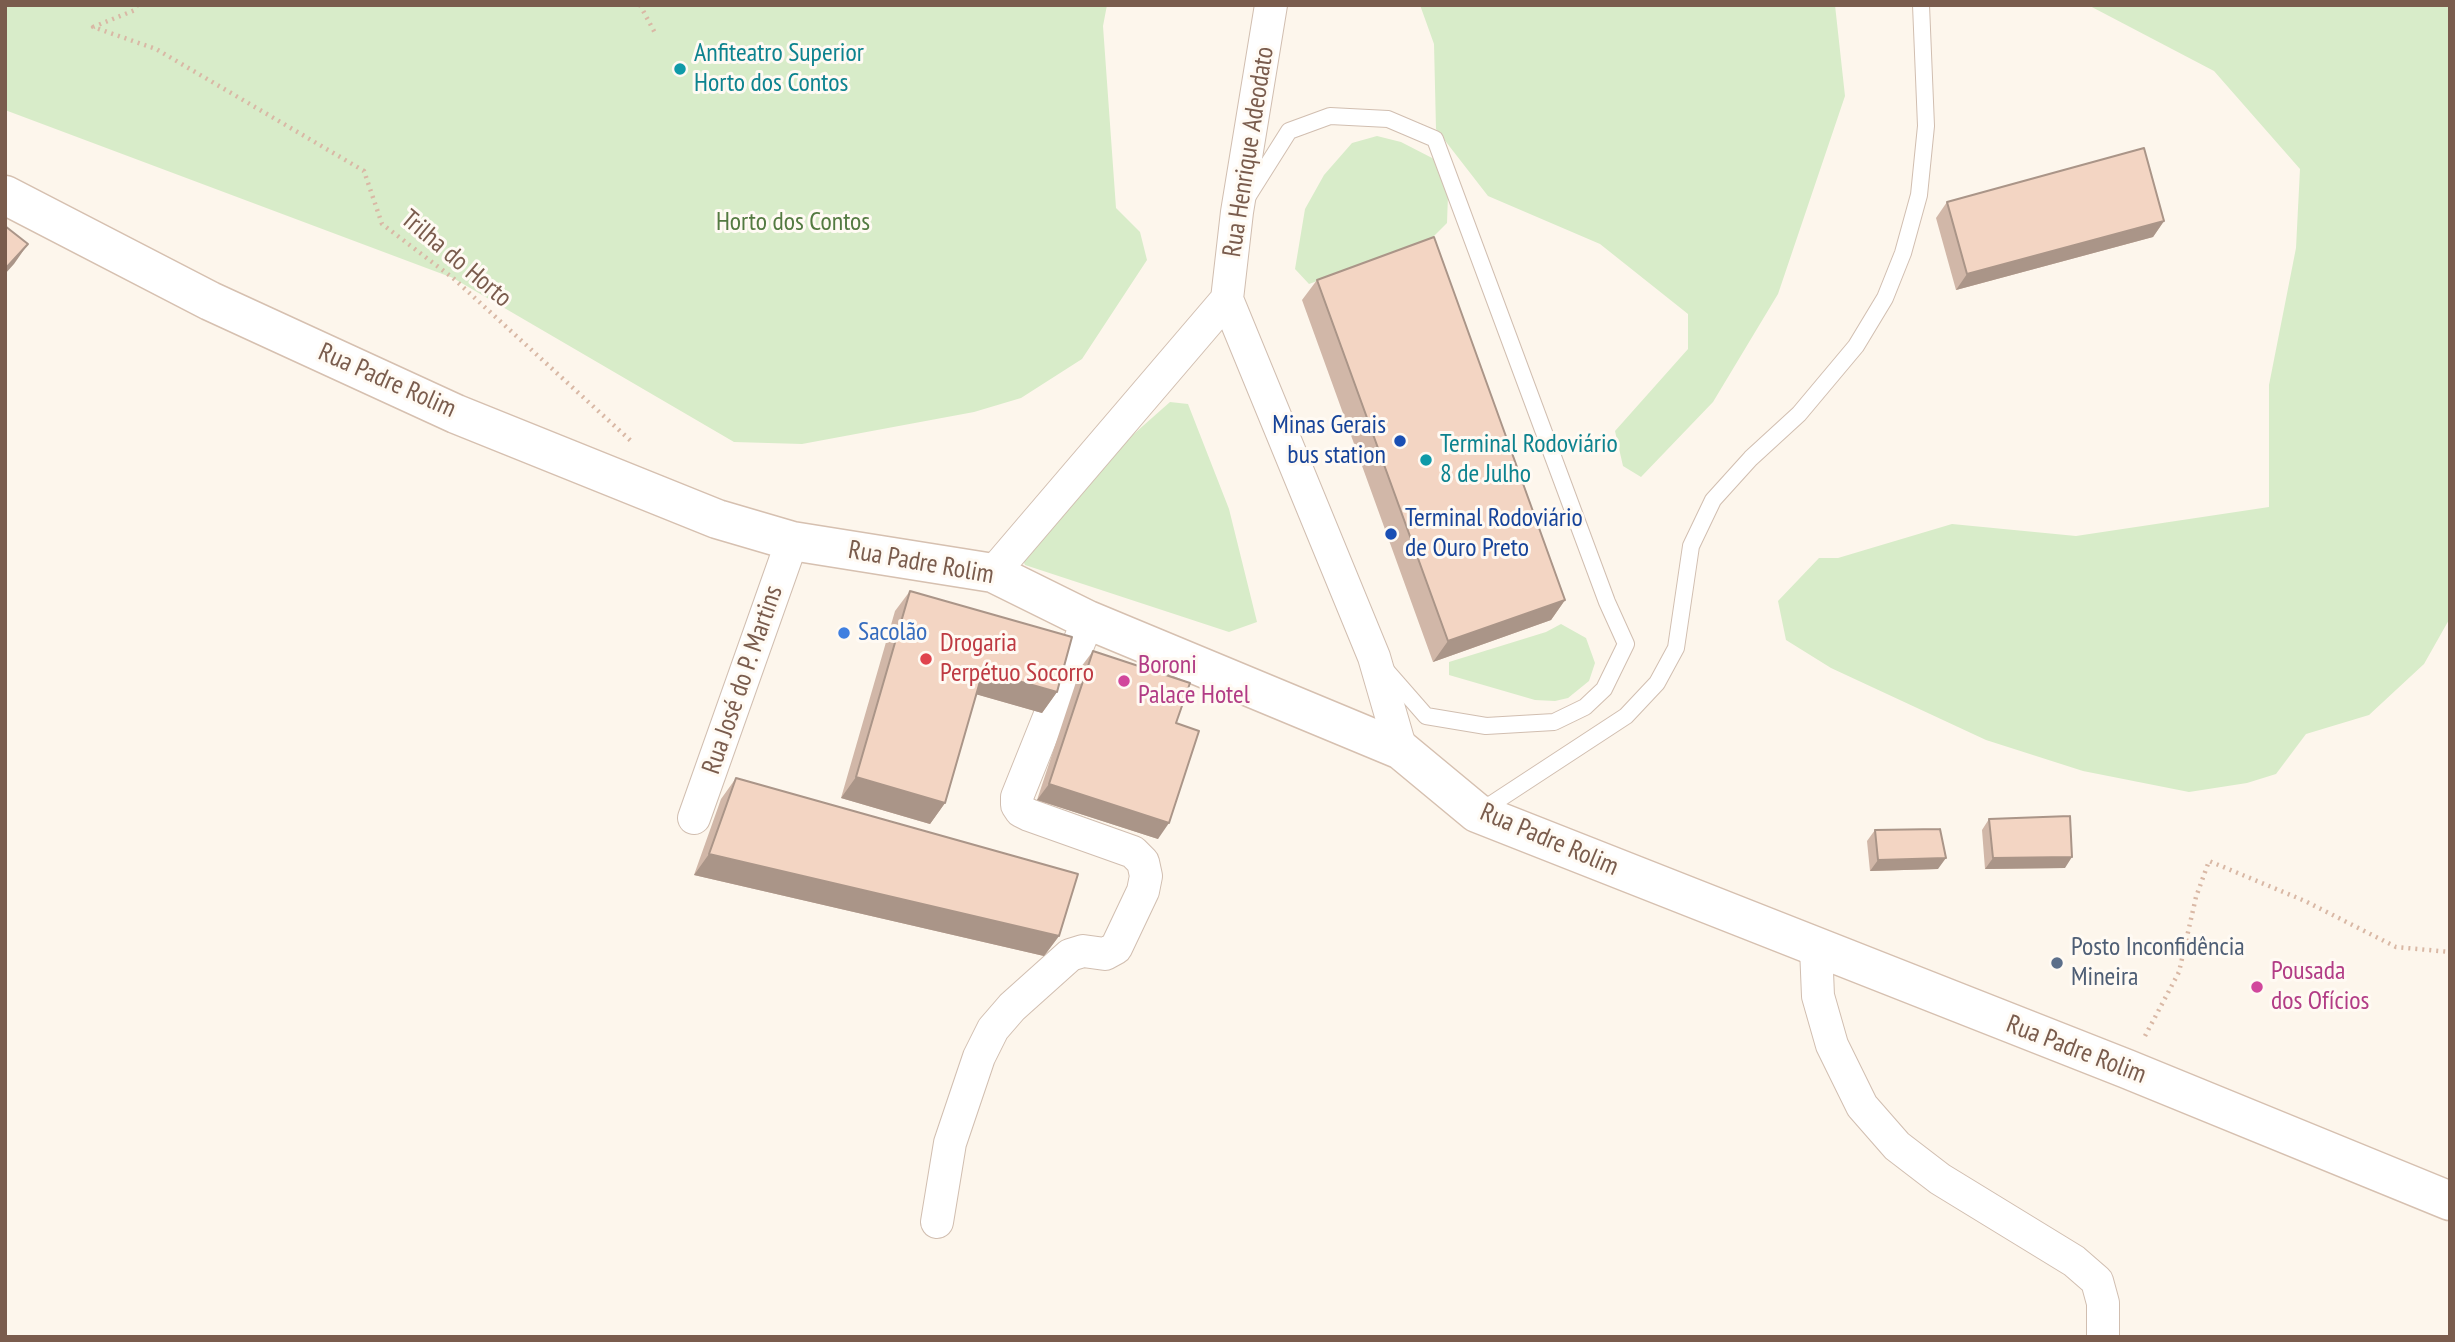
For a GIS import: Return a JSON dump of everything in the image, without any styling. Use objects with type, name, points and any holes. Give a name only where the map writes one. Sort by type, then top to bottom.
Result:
[{"type":"main road","name":"Rua Padre Rolim","points":[[5,195],[210,301],[456,414],[717,519],[792,541],[993,573],[1088,620],[1401,750],[1477,813],[2127,1069],[2450,1200]]},
{"type":"street","name":"Rua Henrique Adeodato","points":[[1227,299],[1237,212],[1271,5]]},
{"type":"street","points":[[993,573],[1227,299],[1374,657],[1401,750]]},
{"type":"street","name":"Rua José do P. Martins","points":[[694,818],[792,541]]},
{"type":"street","points":[[937,1222],[950,1143],[979,1057],[993,1029],[1012,1007],[1070,956],[1083,951],[1105,954],[1116,948],[1143,891],[1146,876],[1143,862],[1133,852],[1029,815],[1017,805],[1017,797],[1088,620]]},
{"type":"street","points":[[1816,948],[1818,996],[1832,1045],[1862,1106],[1896,1146],[1940,1179],[2074,1261],[2096,1281],[2103,1303],[2103,1337]]},
{"type":"lane","points":[[1477,813],[1626,716],[1657,683],[1676,648],[1691,546],[1713,500],[1751,458],[1798,414],[1856,346],[1885,298],[1903,253],[1919,195],[1926,126],[1921,5]]},
{"type":"lane","points":[[1237,212],[1289,131],[1331,116],[1388,119],[1435,139],[1602,589],[1626,644],[1604,689],[1585,708],[1554,722],[1486,726],[1426,716],[1374,657]]},
{"type":"path","name":"Trilha do Horto","points":[[137,5],[135,10],[93,27],[156,49],[364,171],[382,224],[453,278],[636,445]]},
{"type":"path","points":[[640,5],[655,33]]},
{"type":"path","points":[[2127,1069],[2179,972],[2196,897],[2209,861],[2305,901],[2396,947],[2450,952]]},
{"type":"green space","name":"Horto dos Contos","points":[[5,5],[1107,5],[1103,26],[1116,208],[1140,232],[1147,260],[1082,359],[1021,398],[974,412],[802,444],[734,442],[453,278],[5,110]]},
{"type":"green space","points":[[1420,5],[1835,5],[1845,96],[1778,294],[1713,402],[1641,477],[1623,466],[1615,431],[1688,349],[1688,314],[1600,244],[1488,196],[1436,129],[1434,44]]},
{"type":"green space","points":[[2088,5],[2450,5],[2450,618],[2424,664],[2369,715],[2306,734],[2276,774],[2247,783],[2189,792],[2083,771],[1986,740],[1831,668],[1786,640],[1778,601],[1819,558],[1838,558],[1952,524],[2076,536],[2269,507],[2269,385],[2296,248],[2300,169],[2214,71]]},
{"type":"green space","points":[[1377,136],[1401,142],[1436,160],[1448,195],[1447,223],[1429,241],[1309,284],[1295,269],[1305,209],[1324,175],[1352,143]]},
{"type":"green space","points":[[1170,402],[1188,404],[1229,509],[1257,622],[1229,632],[1025,565],[1014,540]]},
{"type":"green space","points":[[1561,624],[1586,638],[1595,663],[1589,681],[1568,698],[1555,701],[1535,700],[1449,675],[1449,662],[1546,632]]},
{"type":"building","points":[[2144,148],[2164,221],[1967,274],[1947,202]]},
{"type":"building","points":[[5,226],[28,244],[5,269]]},
{"type":"building","name":"Terminal Rodoviário 8 de Julho","points":[[1434,237],[1565,600],[1448,641],[1317,280]]},
{"type":"building","points":[[910,591],[1072,637],[1057,692],[983,671],[945,803],[856,777]]},
{"type":"building","points":[[1093,651],[1190,683],[1176,723],[1199,731],[1169,823],[1049,784]]},
{"type":"building","points":[[736,778],[1078,874],[1059,936],[709,854]]},
{"type":"building","points":[[2070,816],[2072,857],[1993,858],[1989,819]]},
{"type":"building","points":[[1940,829],[1946,858],[1878,860],[1875,830]]},
{"type":"place","name":"Anfiteatro Superior Horto dos Contos","points":[[680,69]]},
{"type":"place","name":"Minas Gerais bus station","points":[[1400,441]]},
{"type":"place","name":"Terminal Rodoviário 8 de Julho","points":[[1426,460]]},
{"type":"place","name":"Terminal Rodoviário de Ouro Preto","points":[[1391,534]]},
{"type":"place","name":"Sacolão","points":[[844,633]]},
{"type":"place","name":"Drogaria Perpétuo Socorro","points":[[926,659]]},
{"type":"place","name":"Boroni Palace Hotel","points":[[1124,681]]},
{"type":"place","name":"Posto Inconfidência Mineira","points":[[2057,963]]},
{"type":"place","name":"Pousada dos Ofícios","points":[[2257,987]]}]
